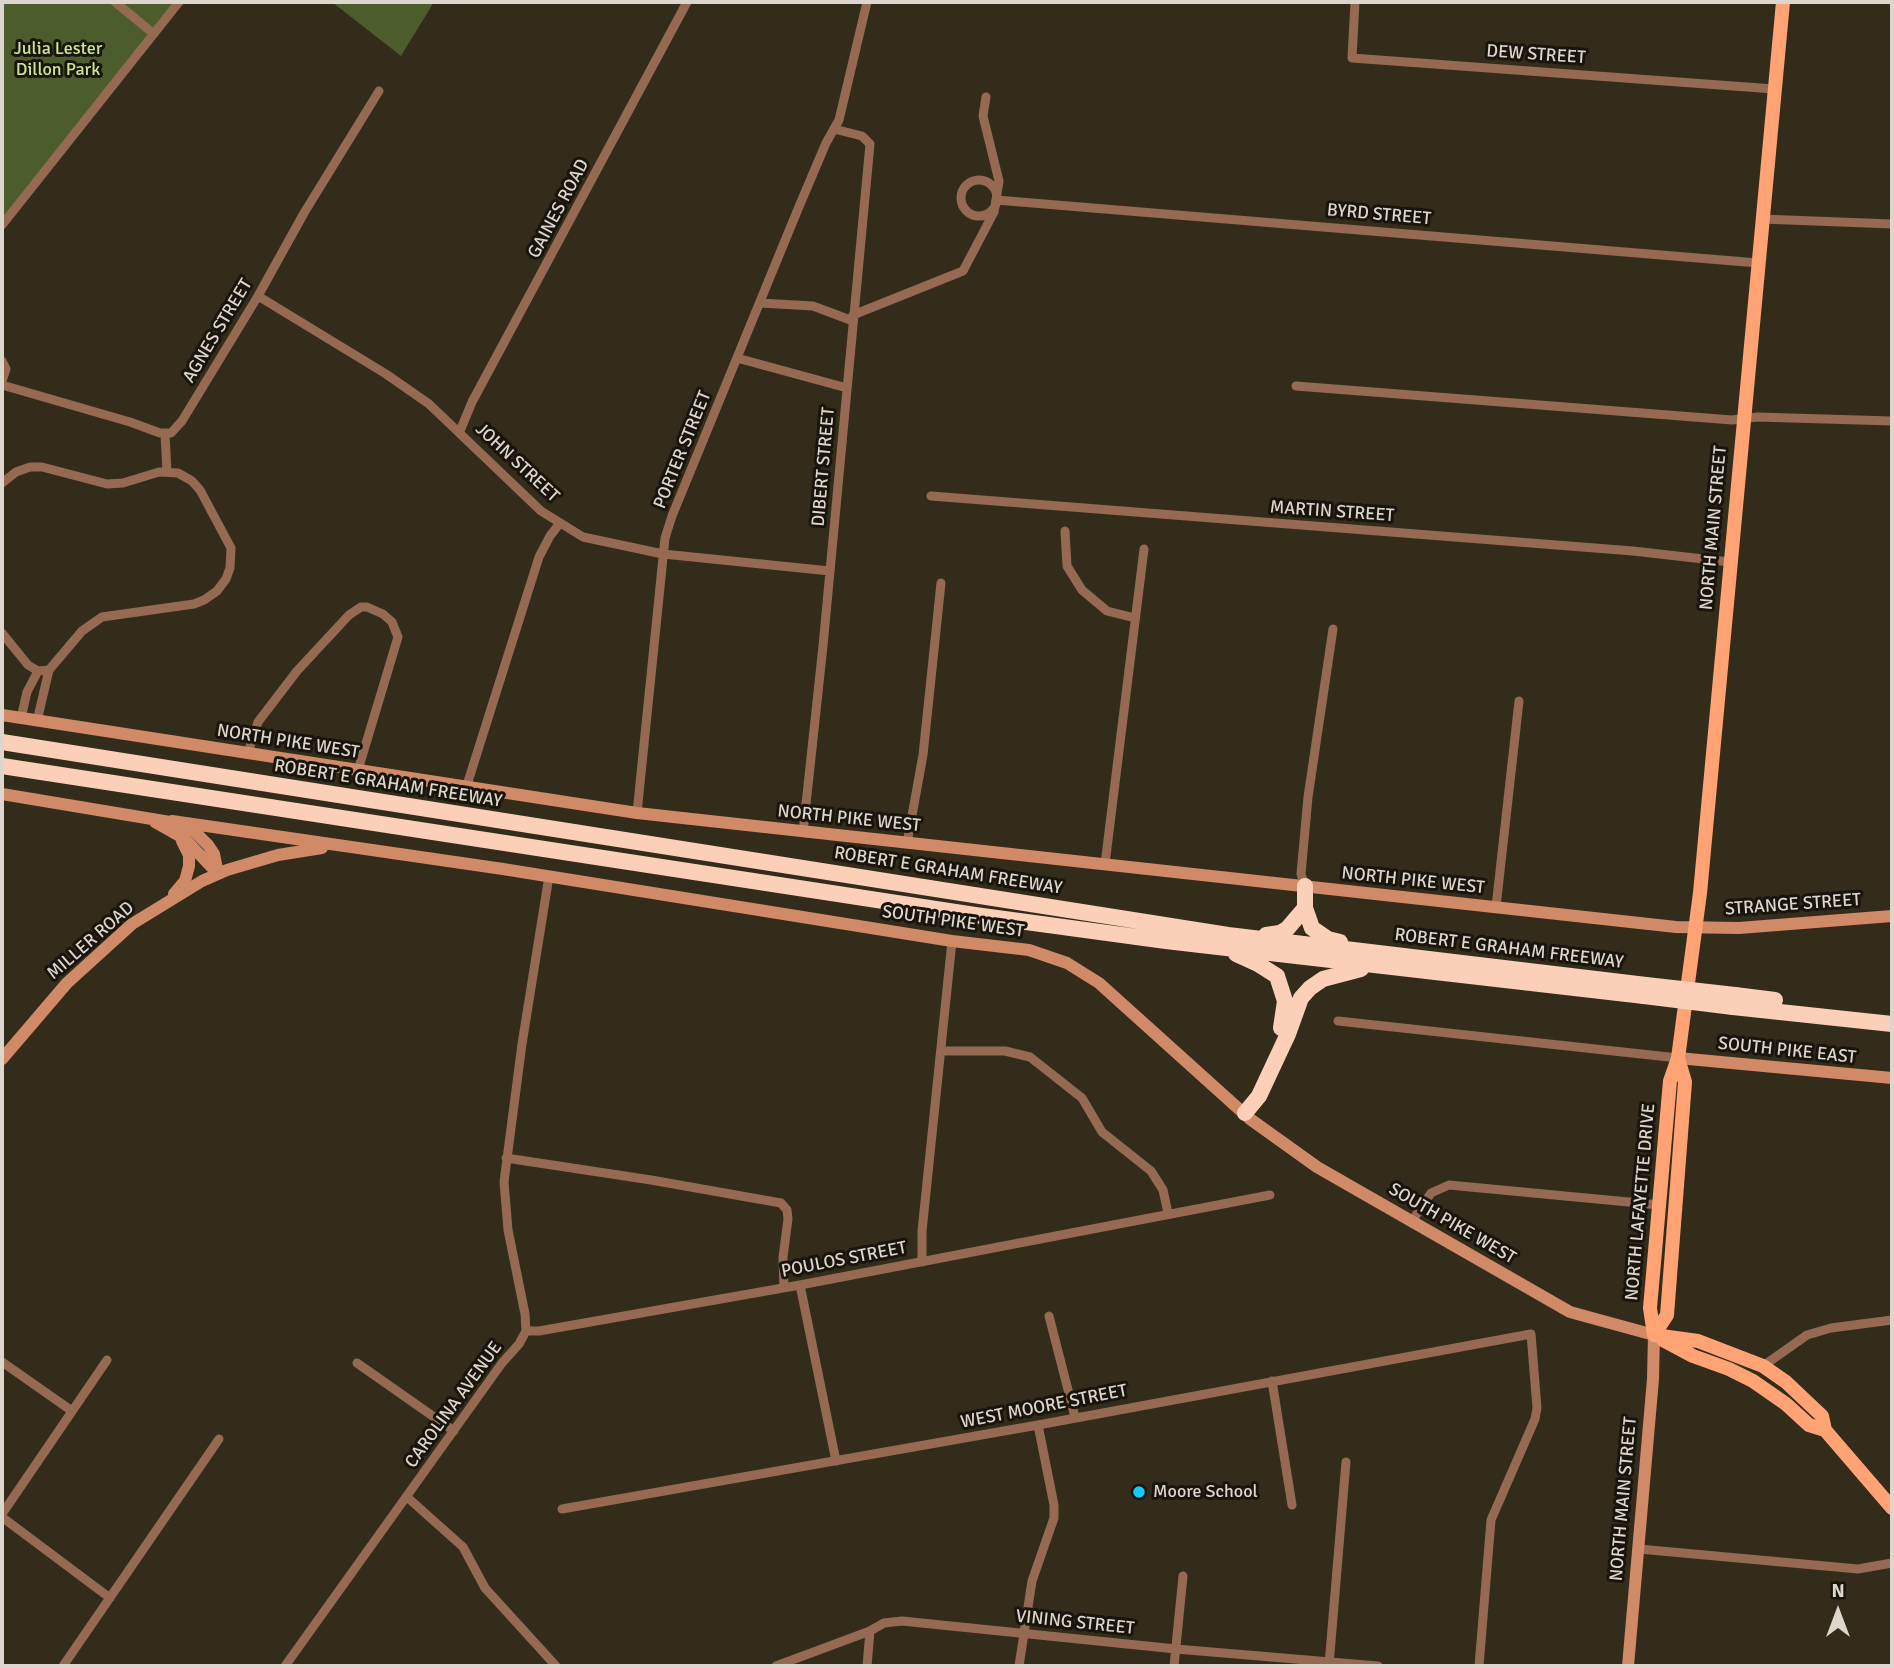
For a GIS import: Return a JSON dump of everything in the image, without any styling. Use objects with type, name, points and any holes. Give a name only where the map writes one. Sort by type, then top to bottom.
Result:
[{"type":"highway","name":"ROBERT E GRAHAM FREEWAY","points":[[2,742],[1225,942]]},
{"type":"highway","name":"ROBERT E GRAHAM FREEWAY","points":[[2,766],[806,890],[1645,990],[1892,1024]]},
{"type":"highway","points":[[1305,886],[1308,920],[1318,934],[1385,960]]},
{"type":"highway","points":[[1225,942],[1280,933],[1294,924],[1305,908]]},
{"type":"highway","points":[[1225,942],[1277,976],[1285,1001],[1273,1068]]},
{"type":"highway","points":[[1245,1113],[1259,1096],[1301,998],[1310,988],[1323,979],[1385,960]]},
{"type":"highway","name":"ROBERT E GRAHAM FREEWAY","points":[[1734,1001],[1892,1015]]},
{"type":"main road","name":"NORTH MAIN STREET","points":[[1678,1058],[1696,928],[1783,2]]},
{"type":"main road","name":"NORTH PIKE WEST","points":[[2,715],[637,813],[1696,928]]},
{"type":"main road","points":[[2,794],[346,846]]},
{"type":"main road","points":[[146,817],[179,835],[218,874]]},
{"type":"main road","points":[[172,821],[194,831],[208,845],[214,854],[218,874]]},
{"type":"main road","points":[[166,902],[183,884],[189,870],[188,855],[179,835]]},
{"type":"main road","name":"MILLER ROAD","points":[[2,1059],[67,983],[132,924],[166,902],[218,874],[254,861],[291,852],[346,846]]},
{"type":"main road","name":"SOUTH PIKE WEST","points":[[346,846],[952,941],[1029,950],[1067,963],[1100,983],[1245,1113],[1317,1167],[1570,1312],[1654,1335]]},
{"type":"main road","name":"STRANGE STREET","points":[[1696,928],[1739,928],[1892,916]]},
{"type":"main road","points":[[1654,1335],[1667,1315],[1685,1082],[1678,1058]]},
{"type":"main road","name":"SOUTH PIKE EAST","points":[[1678,1058],[1892,1078]]},
{"type":"main road","name":"NORTH LAFAYETTE DRIVE","points":[[1654,1335],[1650,1308],[1671,1081],[1678,1058]]},
{"type":"main road","name":"NORTH MAIN STREET","points":[[1628,1666],[1653,1379],[1654,1335]]},
{"type":"main road","points":[[1654,1335],[1698,1341],[1763,1366],[1786,1382],[1892,1507]]},
{"type":"main road","points":[[1654,1335],[1693,1356],[1753,1381],[1786,1404],[1809,1425],[1823,1423]]},
{"type":"street","points":[[115,2],[154,34]]},
{"type":"street","points":[[2,225],[179,2]]},
{"type":"street","name":"GAINES ROAD","points":[[460,431],[472,402],[687,2]]},
{"type":"street","name":"PORTER STREET","points":[[637,813],[663,554],[672,516],[839,120],[867,2]]},
{"type":"street","name":"DEW STREET","points":[[1354,2],[1352,58],[1774,89]]},
{"type":"street","name":"AGNES STREET","points":[[166,434],[171,433],[182,421],[379,91]]},
{"type":"street","points":[[760,303],[813,306],[853,318],[963,271],[995,212],[999,181],[983,116],[986,97]]},
{"type":"street","name":"DIBERT STREET","points":[[803,832],[870,144],[862,136],[834,130]]},
{"type":"street","name":"BYRD STREET","points":[[982,180],[992,186],[996,200],[990,211],[979,216],[968,212],[961,198],[967,184],[982,180]]},
{"type":"street","name":"BYRD STREET","points":[[996,200],[1758,263]]},
{"type":"street","points":[[1762,219],[1892,224]]},
{"type":"street","name":"JOHN STREET","points":[[258,296],[386,374],[441,413],[541,511],[583,537],[663,554],[830,571]]},
{"type":"street","points":[[737,358],[846,388]]},
{"type":"street","points":[[2,361],[6,373],[2,383],[166,434],[167,472]]},
{"type":"street","points":[[1296,386],[1732,420],[1757,417],[1892,421]]},
{"type":"street","points":[[2,483],[16,472],[30,467],[42,467],[107,484],[123,484],[150,474],[177,474],[192,481],[216,517],[231,548],[230,568],[226,579],[217,591],[194,604],[102,617],[82,631],[49,670],[37,721]]},
{"type":"street","name":"MARTIN STREET","points":[[931,496],[1633,551],[1730,562]]},
{"type":"street","points":[[466,788],[539,557],[560,523]]},
{"type":"street","points":[[1065,531],[1067,566],[1082,590],[1107,611],[1135,618]]},
{"type":"street","points":[[1105,864],[1144,549]]},
{"type":"street","points":[[907,843],[923,755],[941,583]]},
{"type":"street","points":[[248,753],[258,722],[297,671],[349,615],[361,607],[367,607],[383,614],[392,622],[398,637],[358,770]]},
{"type":"street","points":[[1305,886],[1301,874],[1308,797],[1333,629]]},
{"type":"street","points":[[2,633],[22,660],[38,671],[49,670]]},
{"type":"street","points":[[22,718],[27,691],[38,671]]},
{"type":"street","points":[[1496,907],[1519,701]]},
{"type":"street","points":[[526,1331],[504,1202],[506,1158],[549,876]]},
{"type":"street","points":[[922,1262],[922,1231],[952,941]]},
{"type":"street","points":[[1338,1021],[1678,1058]]},
{"type":"street","points":[[941,1051],[1005,1051],[1030,1057],[1082,1098],[1102,1132],[1150,1171],[1163,1190],[1168,1213]]},
{"type":"street","points":[[506,1158],[781,1203],[787,1210],[788,1219],[783,1257],[784,1288]]},
{"type":"street","points":[[1412,1221],[1431,1193],[1449,1185],[1660,1205]]},
{"type":"street","name":"POULOS STREET","points":[[526,1331],[540,1331],[784,1288],[1270,1195]]},
{"type":"street","points":[[800,1285],[836,1461]]},
{"type":"street","points":[[1049,1316],[1075,1417]]},
{"type":"street","points":[[1763,1366],[1807,1335],[1831,1328],[1892,1321]]},
{"type":"street","name":"CAROLINA AVENUE","points":[[285,1666],[526,1331]]},
{"type":"street","name":"WEST MOORE STREET","points":[[562,1509],[1531,1334],[1537,1408],[1535,1419],[1491,1520],[1479,1666]]},
{"type":"street","points":[[107,1360],[2,1516],[110,1598]]},
{"type":"street","points":[[2,1362],[72,1411]]},
{"type":"street","points":[[357,1363],[454,1431]]},
{"type":"street","points":[[1272,1381],[1292,1505]]},
{"type":"street","points":[[1019,1666],[1032,1581],[1054,1518],[1054,1505],[1038,1425]]},
{"type":"street","points":[[63,1666],[219,1439]]},
{"type":"street","points":[[1329,1664],[1346,1462]]},
{"type":"street","points":[[407,1497],[463,1547],[485,1588],[545,1662],[556,1666]]},
{"type":"street","points":[[1639,1549],[1858,1569],[1892,1563]]},
{"type":"street","points":[[1174,1666],[1183,1576]]},
{"type":"street","name":"VINING STREET","points":[[776,1666],[884,1623],[902,1621],[1329,1664],[1378,1666]]},
{"type":"street","points":[[867,1666],[870,1630]]},
{"type":"green space","name":"Julia Lester Dillon Park","points":[[2,2],[174,2],[2,218]]},
{"type":"green space","points":[[332,2],[434,2],[401,56]]},
{"type":"place","name":"Moore School","points":[[1139,1492]]}]
